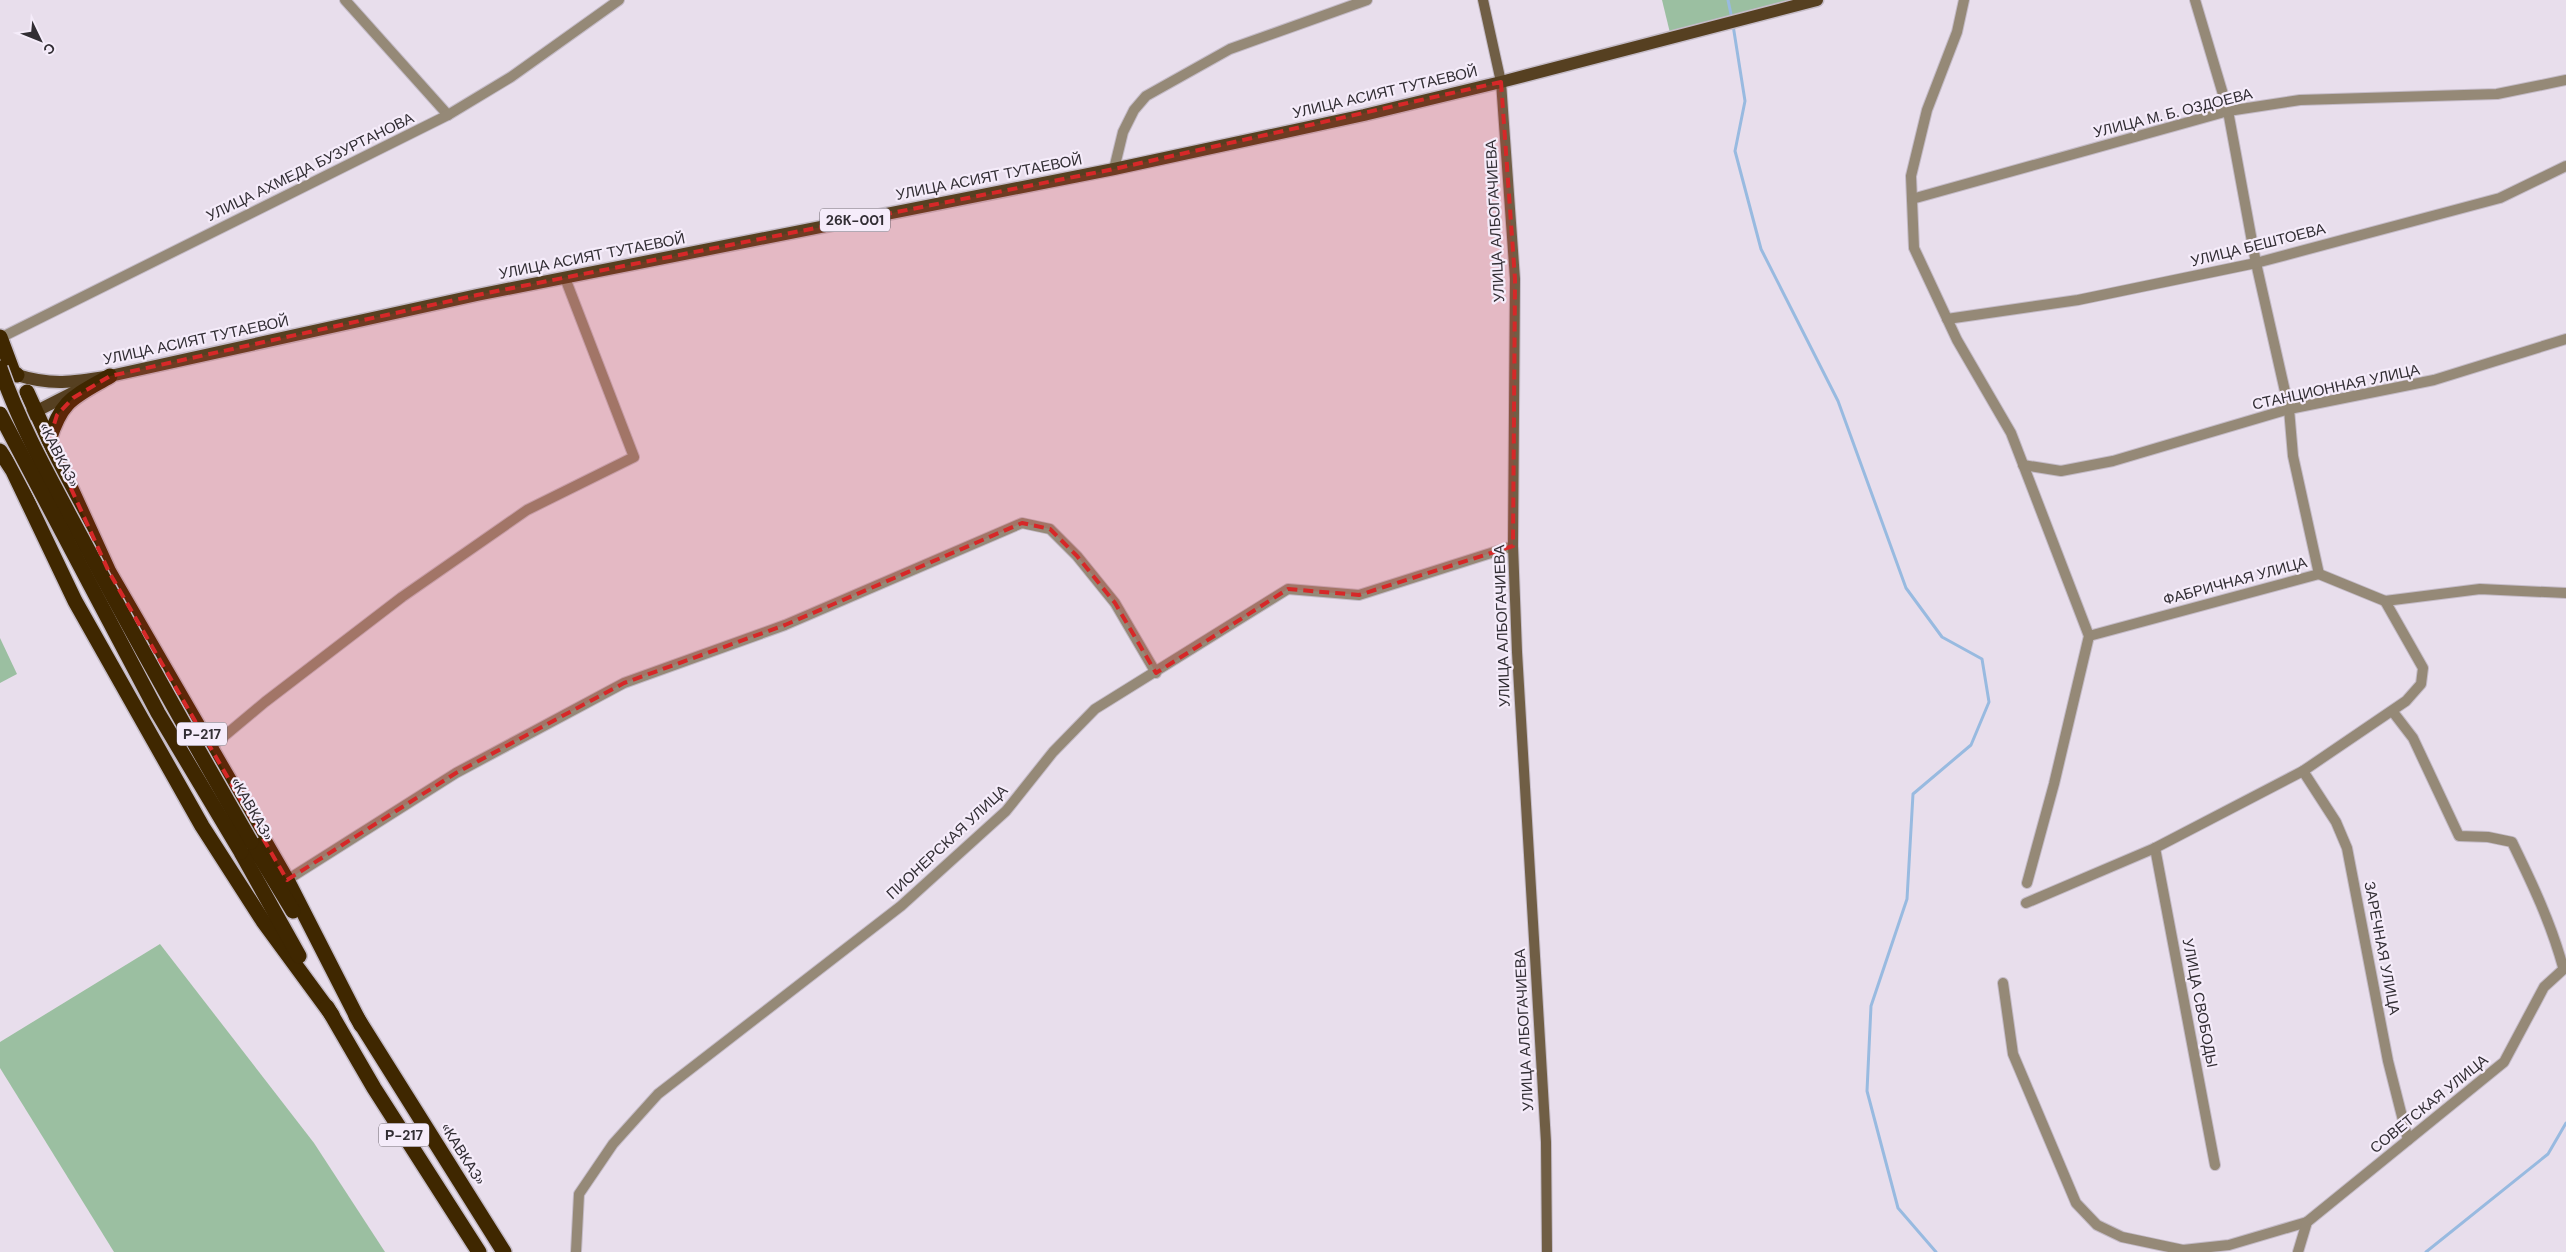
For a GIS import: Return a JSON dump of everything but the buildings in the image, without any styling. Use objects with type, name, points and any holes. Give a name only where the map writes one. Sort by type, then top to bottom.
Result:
[{"type":"highway","name":"«КАВКАЗ»","points":[[0,338],[7,371],[9,394],[39,457],[246,847],[332,1015],[374,1088],[479,1252]]},
{"type":"highway","points":[[49,440],[57,415],[73,398],[110,376]]},
{"type":"highway","points":[[27,392],[49,440]]},
{"type":"highway","name":"«КАВКАЗ»","points":[[0,414],[158,713],[361,1024],[504,1252]]},
{"type":"highway","name":"Р-217","points":[[49,440],[110,572],[287,880],[361,1024]]},
{"type":"highway","points":[[0,451],[13,470],[75,601],[202,826],[263,922],[332,1015]]},
{"type":"main road","name":"УЛИЦА АСИЯТ ТУТАЕВОЙ","points":[[7,371],[38,382],[63,384],[110,376],[565,278],[1114,169],[1364,115],[1501,82],[1816,0]]},
{"type":"main road","points":[[7,371],[27,392],[25,412],[19,420]]},
{"type":"main road","points":[[0,428],[11,426],[36,410],[110,376]]},
{"type":"street","points":[[345,0],[448,115]]},
{"type":"street","name":"УЛИЦА АХМЕДА БУЗУРТАНОВА","points":[[0,338],[448,115],[511,77],[619,0]]},
{"type":"street","points":[[1114,169],[1123,132],[1134,110],[1146,96],[1230,49],[1367,0]]},
{"type":"street","name":"УЛИЦА АЛБОГАЧИЕВА","points":[[1483,0],[1501,82],[1516,279],[1513,546],[1517,652],[1546,1142],[1547,1252]]},
{"type":"street","points":[[1964,0],[1957,32],[1927,110],[1911,176],[1914,248],[1947,320],[2011,433],[2089,636],[2059,765],[2027,883]]},
{"type":"street","points":[[2195,0],[2228,112],[2256,263],[2289,410],[2293,456],[2319,574]]},
{"type":"street","name":"УЛИЦА М. Б. ОЗДОЕВА","points":[[1912,199],[2228,112],[2300,100],[2496,94],[2566,80]]},
{"type":"street","name":"УЛИЦА БЕШТОЕВА","points":[[1947,320],[2078,300],[2256,263],[2500,198],[2566,166]]},
{"type":"street","points":[[210,748],[265,702],[402,597],[527,510],[634,457],[565,278]]},
{"type":"street","name":"СТАНЦИОННАЯ УЛИЦА","points":[[2023,465],[2061,471],[2104,462],[2289,410],[2434,380],[2566,339]]},
{"type":"street","points":[[287,880],[456,773],[624,683],[785,625],[1022,524],[1050,529],[1077,556],[1115,603],[1156,673]]},
{"type":"street","name":"ПИОНЕРСКАЯ УЛИЦА","points":[[576,1252],[579,1194],[613,1144],[658,1094],[901,906],[1006,811],[1053,752],[1095,709],[1156,673],[1288,589],[1359,595],[1513,546]]},
{"type":"street","name":"ФАБРИЧНАЯ УЛИЦА","points":[[2089,636],[2319,574],[2385,601],[2480,589],[2566,593]]},
{"type":"street","points":[[2026,904],[2155,848],[2303,771],[2393,712],[2416,691],[2424,671],[2421,660],[2385,601]]},
{"type":"street","points":[[2393,712],[2411,735],[2459,836],[2488,837],[2512,842],[2541,902],[2565,967]]},
{"type":"street","name":"ЗАРЕЧНАЯ УЛИЦА","points":[[2303,771],[2336,822],[2347,848],[2388,1061],[2408,1140]]},
{"type":"street","name":"УЛИЦА СВОБОДЫ","points":[[2155,848],[2215,1165]]},
{"type":"street","name":"СОВЕТСКАЯ УЛИЦА","points":[[2308,1222],[2504,1062],[2544,987],[2565,967]]},
{"type":"street","points":[[2003,983],[2013,1054],[2076,1203],[2097,1225],[2122,1238],[2183,1250],[2229,1245],[2308,1222]]},
{"type":"street","points":[[2298,1252],[2308,1222]]},
{"type":"highlighted area","points":[[1501,82],[1515,279],[1513,546],[1359,595],[1288,589],[1156,673],[1115,603],[1077,556],[1050,529],[1022,523],[785,625],[624,683],[456,773],[287,880],[109,572],[49,440],[57,415],[73,398],[110,376],[477,295],[1114,169]]},
{"type":"green space","points":[[1662,0],[1817,0],[1671,37]]},
{"type":"green space","points":[[0,638],[17,674],[0,683]]},
{"type":"green space","points":[[160,944],[314,1143],[385,1252],[114,1252],[0,1068],[0,1042]]},
{"type":"waterway","points":[[1728,0],[1732,19]]},
{"type":"waterway","points":[[1733,25],[1745,101],[1735,151],[1761,249],[1838,401],[1906,588],[1942,637],[1982,659],[1989,702],[1971,745],[1913,794],[1907,899],[1871,1006],[1867,1091],[1898,1208],[1936,1252]]},
{"type":"waterway","points":[[2426,1252],[2548,1154],[2566,1123]]}]
